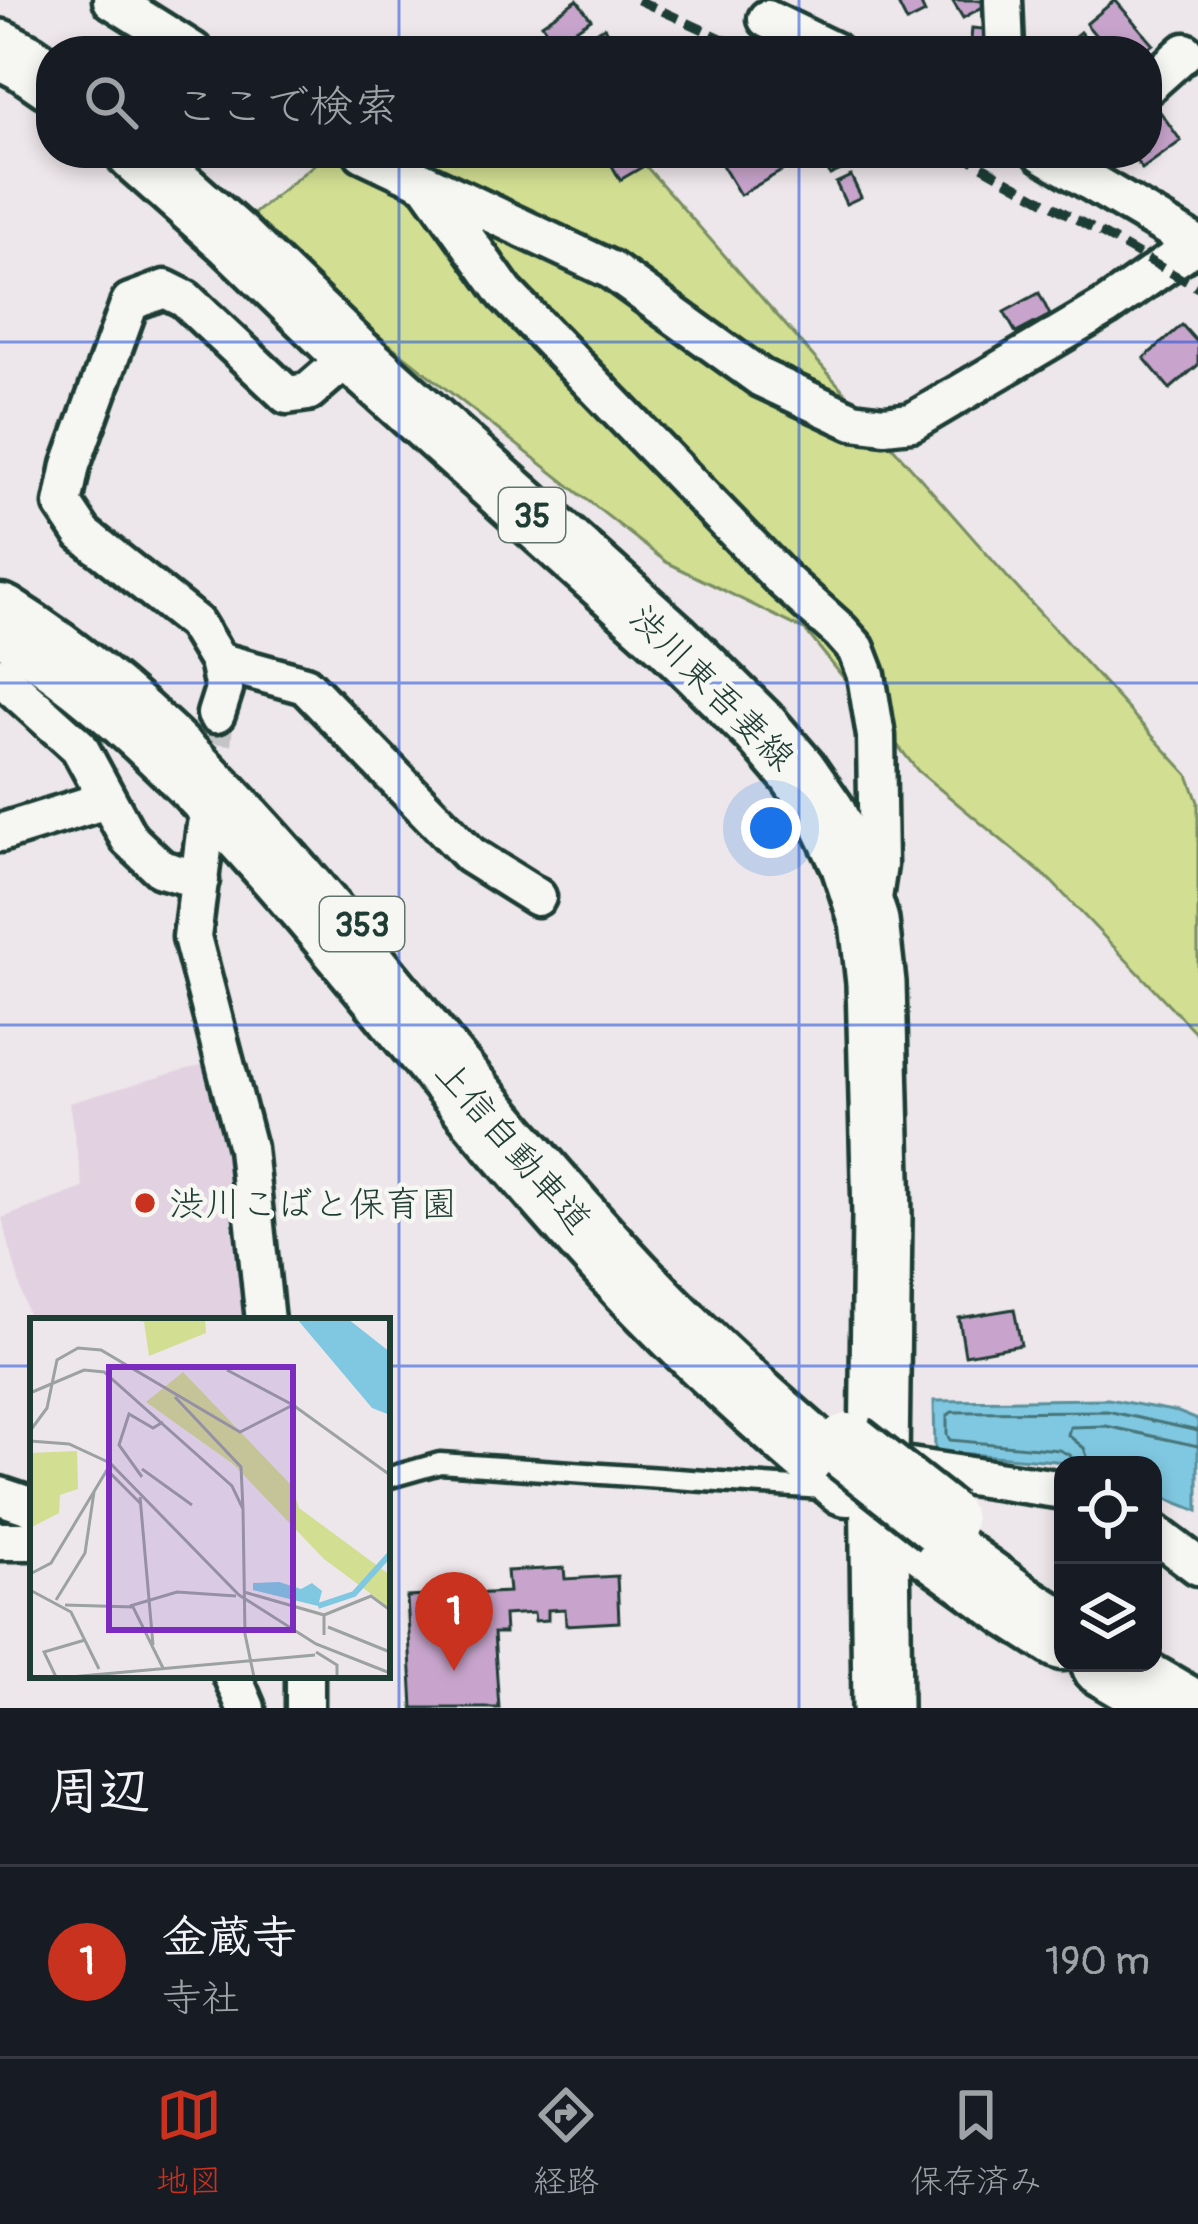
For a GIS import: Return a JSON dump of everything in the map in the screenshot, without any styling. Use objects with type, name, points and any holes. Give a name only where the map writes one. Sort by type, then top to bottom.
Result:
[{"type":"highway","name":"上信自動車道","points":[[0,590],[67,632],[181,724],[243,787],[303,851],[677,1310]]},
{"type":"highway","name":"上信自動車道","points":[[0,618],[125,711],[184,768],[327,924],[511,1145],[677,1310],[797,1403],[935,1532],[1054,1629]]},
{"type":"highway","name":"上信自動車道","points":[[935,1532],[1054,1602]]},
{"type":"highway","points":[[1162,1668],[1198,1689]]},
{"type":"highway","points":[[1120,1672],[1182,1708]]},
{"type":"main road","points":[[0,49],[36,70]]},
{"type":"main road","name":"渋川東吾妻線","points":[[153,168],[352,354],[672,640],[797,771],[826,813],[850,863],[869,920],[876,983],[882,1708]]},
{"type":"street","points":[[112,0],[170,36]]},
{"type":"street","points":[[1003,0],[1004,36]]},
{"type":"street","points":[[766,19],[802,36]]},
{"type":"street","points":[[1162,73],[1186,52]]},
{"type":"street","points":[[395,168],[610,270],[761,378],[853,421],[884,425],[912,422],[1106,307],[1197,245],[1077,168]]},
{"type":"street","points":[[427,183],[505,293],[856,649],[866,675],[876,736],[878,866],[869,920]]},
{"type":"street","points":[[216,714],[224,689],[218,661],[195,623],[83,533],[63,504],[71,465],[130,302],[165,289],[185,299],[287,395],[308,392],[352,354]]},
{"type":"street","points":[[218,661],[304,685],[470,855],[537,897]]},
{"type":"street","points":[[0,676],[79,746],[129,839],[161,868],[200,880]]},
{"type":"street","points":[[0,833],[106,800]]},
{"type":"street","points":[[206,825],[192,937],[247,1148],[265,1318]]},
{"type":"street","points":[[879,1478],[1054,1489]]},
{"type":"street","points":[[0,1496],[30,1506]]},
{"type":"street","points":[[1162,1539],[1198,1566]]},
{"type":"street","points":[[0,1540],[30,1541]]},
{"type":"street","points":[[233,1678],[246,1708]]},
{"type":"lane","points":[[390,1477],[440,1463],[879,1478]]},
{"type":"shaded area","name":"渋川こばと保育園","points":[[215,1061],[259,1318],[30,1318],[30,1323],[2,1218],[83,1188],[69,1103]]},
{"type":"green space","points":[[310,168],[648,168],[1188,775],[1198,802],[1198,1035],[1051,881],[918,771],[806,631],[666,562],[239,226]]},
{"type":"water","points":[[1108,1399],[1198,1420],[1198,1511],[1162,1497],[1162,1456],[1054,1456],[1054,1461],[935,1451],[934,1401]]},
{"type":"building","points":[[577,0],[591,19],[566,36],[550,36],[542,24]]},
{"type":"building","points":[[896,0],[919,0],[925,13],[907,22]]},
{"type":"building","points":[[952,0],[983,0],[986,5],[963,18]]},
{"type":"building","points":[[1115,0],[1146,36],[1096,36],[1086,24]]},
{"type":"building","points":[[604,27],[609,36],[589,36]]},
{"type":"building","points":[[972,28],[994,30],[993,36],[971,36]]},
{"type":"building","points":[[1162,114],[1181,141],[1162,155]]},
{"type":"building","points":[[613,168],[640,168],[620,180]]},
{"type":"building","points":[[724,168],[787,168],[740,195]]},
{"type":"building","points":[[851,176],[861,197],[846,204],[836,183]]},
{"type":"building","points":[[1039,293],[1050,315],[1016,333],[1004,312]]},
{"type":"building","points":[[1182,325],[1198,343],[1198,365],[1170,389],[1144,358]]},
{"type":"building","points":[[1014,1309],[1021,1345],[965,1355],[959,1318]]},
{"type":"building","points":[[564,1568],[565,1579],[617,1576],[619,1622],[566,1625],[565,1609],[548,1610],[548,1620],[535,1621],[534,1613],[504,1615],[505,1633],[494,1633],[499,1708],[413,1708],[407,1597],[509,1592],[507,1571]]},
{"type":"tunnel","points":[[208,797],[216,714]]},
{"type":"railway","points":[[638,0],[717,36]]},
{"type":"railway","points":[[986,168],[1198,288]]},
{"type":"place","name":"渋川こばと保育園","points":[[145,1203]]},
{"type":"place","name":"金蔵寺","points":[[454,1671]]}]
